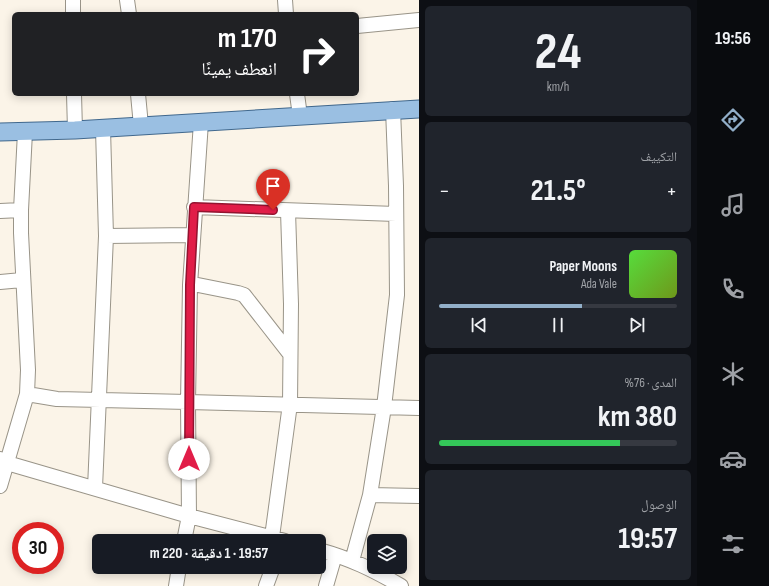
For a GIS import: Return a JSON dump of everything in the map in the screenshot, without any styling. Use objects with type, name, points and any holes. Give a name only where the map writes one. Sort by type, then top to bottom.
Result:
[{"type":"main road","points":[[0,132],[103,129],[419,108]]},
{"type":"street","points":[[73,0],[73,12]]},
{"type":"street","points":[[128,0],[129,12]]},
{"type":"street","points":[[284,0],[286,12]]},
{"type":"street","points":[[359,26],[419,20]]},
{"type":"street","points":[[74,96],[75,130]]},
{"type":"street","points":[[138,96],[141,126]]},
{"type":"street","points":[[297,96],[300,116]]},
{"type":"street","points":[[352,561],[370,495],[384,407],[397,295],[393,110]]},
{"type":"street","points":[[185,534],[189,516],[188,402],[190,285],[200,122]]},
{"type":"street","points":[[95,488],[106,236],[103,129]]},
{"type":"street","points":[[0,486],[4,461],[27,394],[28,370],[22,280],[21,210],[25,132]]},
{"type":"street","points":[[194,207],[396,214]]},
{"type":"street","points":[[0,211],[21,210]]},
{"type":"street","points":[[280,534],[290,404],[288,211]]},
{"type":"street","points":[[106,236],[193,235]]},
{"type":"street","points":[[0,282],[22,280]]},
{"type":"street","points":[[190,285],[198,285],[244,295],[290,354]]},
{"type":"street","points":[[27,394],[57,399],[419,408]]},
{"type":"street","points":[[4,461],[189,516],[257,534]]},
{"type":"street","points":[[370,495],[419,496]]},
{"type":"street","points":[[326,552],[373,570],[401,586]]},
{"type":"street","points":[[326,586],[336,555]]},
{"type":"street","points":[[176,586],[178,574]]},
{"type":"street","points":[[266,586],[270,574]]},
{"type":"route","points":[[189,459],[188,402],[190,285],[194,207],[273,210]]}]
